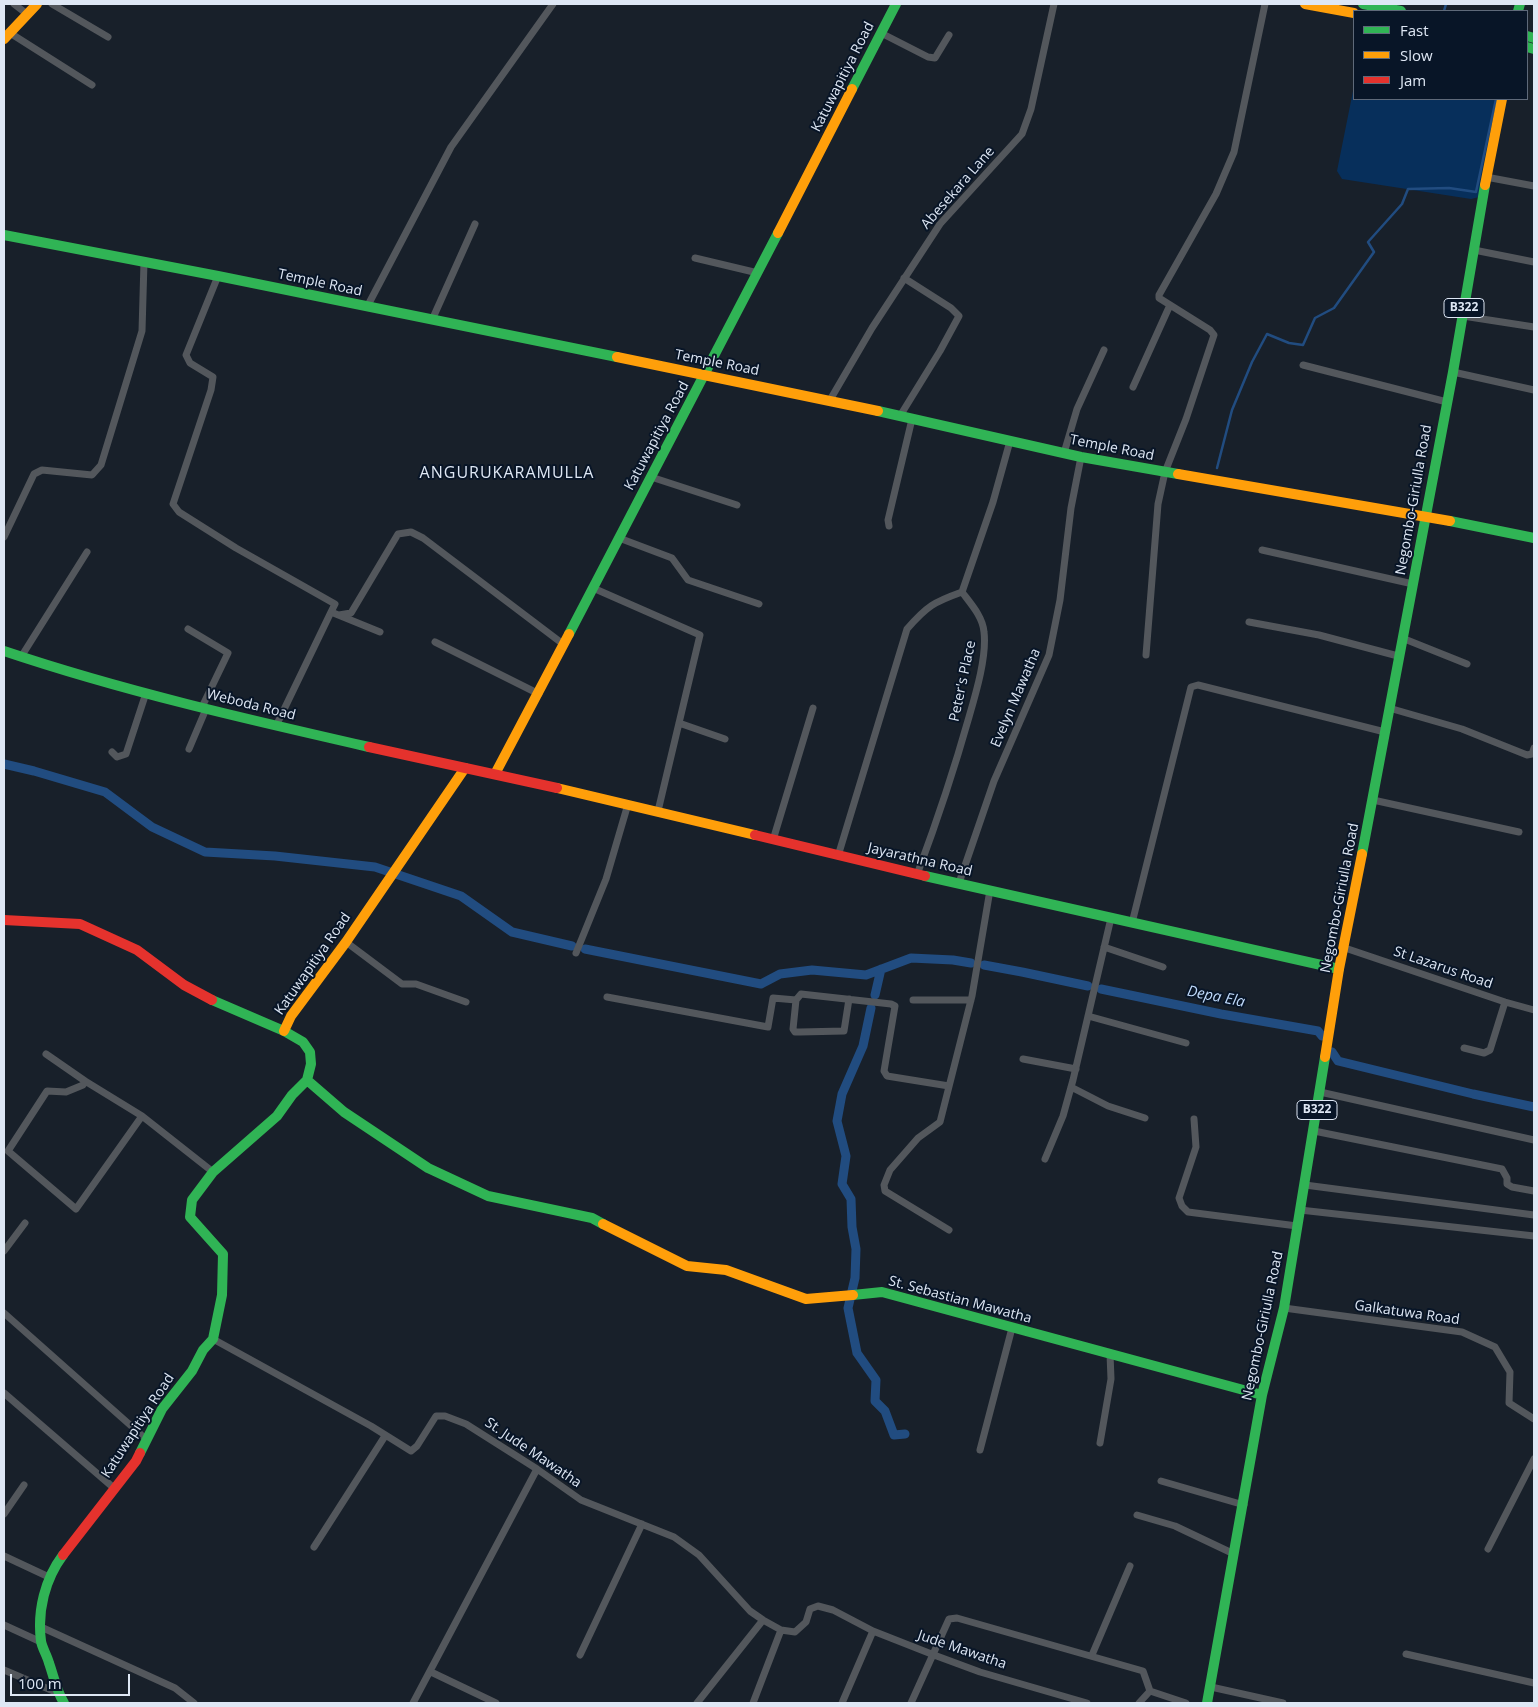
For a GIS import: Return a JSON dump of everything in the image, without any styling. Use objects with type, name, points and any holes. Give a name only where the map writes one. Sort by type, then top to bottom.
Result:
[{"type":"main road","points":[[7,36],[38,4]]},
{"type":"main road","name":"Katuwapitiya Road","points":[[495,774],[539,694],[563,644],[706,374],[896,4]]},
{"type":"main road","points":[[1310,4],[1353,13]]},
{"type":"main road","points":[[1363,4],[1396,10]]},
{"type":"main road","name":"Negombo-Giriulla Road","points":[[1207,1703],[1244,1505],[1262,1395],[1284,1308],[1339,969],[1345,948],[1373,800],[1424,516],[1453,372],[1486,177],[1502,100]]},
{"type":"main road","name":"Temple Road","points":[[4,235],[706,374],[1081,457],[1424,516],[1534,538]]},
{"type":"main road","name":"Weboda Road","points":[[4,651],[61,670],[204,708],[276,726],[495,774]]},
{"type":"main road","name":"Katuwapitiya Road","points":[[64,1703],[58,1693],[41,1642],[40,1628],[40,1607],[56,1565],[136,1461],[162,1409],[192,1370],[203,1350],[213,1339],[222,1295],[223,1254],[190,1217],[190,1208],[196,1194],[213,1172],[277,1116],[292,1095],[307,1080],[311,1064],[310,1052],[303,1042],[284,1031],[291,1016],[346,942],[465,768]]},
{"type":"main road","name":"Jayarathna Road","points":[[495,774],[628,804],[838,856],[918,872],[1132,923],[1339,969]]},
{"type":"main road","points":[[4,920],[80,924],[137,950],[184,985],[231,1009],[284,1031]]},
{"type":"main road","name":"St. Sebastian Mawatha","points":[[307,1080],[344,1112],[428,1168],[488,1196],[592,1218],[687,1266],[726,1270],[806,1299],[882,1292],[1262,1395]]},
{"type":"street","points":[[14,4],[28,14]]},
{"type":"street","points":[[52,4],[108,37]]},
{"type":"street","points":[[367,307],[451,147],[553,4]]},
{"type":"street","name":"Abesekara Lane","points":[[830,400],[872,328],[940,224],[1022,134],[1031,109],[1054,4]]},
{"type":"street","points":[[1146,655],[1158,504],[1165,472],[1186,419],[1214,335],[1210,330],[1159,298],[1159,294],[1216,194],[1234,152],[1265,4]]},
{"type":"street","points":[[881,33],[928,57],[935,58],[950,35]]},
{"type":"street","points":[[7,36],[92,85]]},
{"type":"street","points":[[1486,177],[1534,186]]},
{"type":"street","points":[[432,320],[475,224]]},
{"type":"street","points":[[1474,250],[1534,262]]},
{"type":"street","points":[[695,258],[758,273]]},
{"type":"street","points":[[4,537],[34,474],[42,470],[92,475],[101,465],[142,331],[144,262]]},
{"type":"street","points":[[218,276],[186,355],[190,363],[213,378],[211,390],[173,504],[179,512],[236,548],[335,604],[276,726]]},
{"type":"street","points":[[900,416],[959,316],[952,308],[904,278]]},
{"type":"street","points":[[1133,387],[1170,306]]},
{"type":"street","points":[[1463,316],[1534,327]]},
{"type":"street","points":[[1064,453],[1077,409],[1104,350]]},
{"type":"street","points":[[1303,365],[1447,402]]},
{"type":"street","points":[[1453,372],[1534,390]]},
{"type":"street","points":[[888,526],[912,419]]},
{"type":"street","points":[[838,856],[907,629],[922,612],[939,600],[962,592],[993,502],[1010,441]]},
{"type":"street","name":"Evelyn Mawatha","points":[[959,883],[994,781],[1049,655],[1060,600],[1071,508],[1081,457]]},
{"type":"street","points":[[651,477],[737,505]]},
{"type":"street","points":[[339,615],[351,613],[398,534],[411,532],[423,538],[563,644]]},
{"type":"street","points":[[619,538],[672,558],[688,580],[759,604]]},
{"type":"street","points":[[1262,550],[1413,584]]},
{"type":"street","points":[[21,656],[87,552]]},
{"type":"street","points":[[593,588],[700,635],[658,812]]},
{"type":"street","name":"Peter's Place","points":[[918,872],[952,779],[976,692],[985,644],[984,629],[977,610],[962,592]]},
{"type":"street","points":[[331,612],[380,632]]},
{"type":"street","points":[[1249,622],[1319,635],[1398,656]]},
{"type":"street","points":[[188,629],[228,653],[204,708],[189,749]]},
{"type":"street","points":[[1402,638],[1467,664]]},
{"type":"street","points":[[435,642],[539,694]]},
{"type":"street","points":[[1132,923],[1190,687],[1198,685],[1385,732]]},
{"type":"street","points":[[112,752],[117,756],[126,754],[146,693]]},
{"type":"street","points":[[773,840],[813,708]]},
{"type":"street","points":[[1389,708],[1462,729],[1527,755],[1532,754],[1534,748]]},
{"type":"street","points":[[679,723],[725,739]]},
{"type":"street","points":[[1373,800],[1519,832]]},
{"type":"street","points":[[576,952],[606,879],[628,804]]},
{"type":"street","points":[[949,1230],[885,1191],[884,1185],[890,1170],[918,1138],[940,1122],[971,1000],[990,890]]},
{"type":"street","points":[[1046,1159],[1063,1116],[1076,1069],[1111,918]]},
{"type":"street","points":[[346,942],[402,984],[416,984],[466,1002]]},
{"type":"street","points":[[1104,947],[1163,967]]},
{"type":"street","name":"St Lazarus Road","points":[[1345,948],[1505,1002],[1534,1008]]},
{"type":"street","points":[[849,999],[844,1031],[795,1032],[793,1029],[796,1000],[801,994],[849,999],[891,1004],[895,1006],[884,1071],[887,1076],[949,1086]]},
{"type":"street","points":[[607,997],[768,1027],[774,998],[796,1000]]},
{"type":"street","points":[[913,1000],[971,1000]]},
{"type":"street","points":[[1464,1048],[1484,1053],[1490,1050],[1505,1002]]},
{"type":"street","points":[[1088,1016],[1186,1043]]},
{"type":"street","points":[[46,1054],[85,1081],[142,1116],[213,1172]]},
{"type":"street","points":[[1023,1059],[1076,1069]]},
{"type":"street","points":[[85,1081],[83,1085],[66,1092],[47,1091],[8,1151],[76,1209],[142,1116]]},
{"type":"street","points":[[1071,1087],[1108,1106],[1145,1118]]},
{"type":"street","points":[[1320,1092],[1534,1140]]},
{"type":"street","points":[[1194,1119],[1196,1147],[1179,1198],[1182,1206],[1188,1212],[1297,1226]]},
{"type":"street","points":[[1314,1131],[1502,1169],[1507,1184],[1512,1187],[1534,1191]]},
{"type":"street","points":[[1305,1185],[1534,1215]]},
{"type":"street","points":[[1300,1210],[1534,1236]]},
{"type":"street","points":[[4,1251],[25,1223]]},
{"type":"street","name":"Galkatuwa Road","points":[[1284,1308],[1462,1332],[1495,1347],[1510,1372],[1509,1403],[1534,1419]]},
{"type":"street","points":[[4,1313],[147,1440]]},
{"type":"street","points":[[980,1450],[1012,1328]]},
{"type":"street","name":"St. Jude Mawatha","points":[[213,1339],[371,1426],[411,1451],[417,1446],[436,1416],[445,1416],[466,1424],[537,1469],[581,1500],[674,1538],[699,1555],[750,1611],[781,1630]]},
{"type":"street","points":[[1100,1443],[1111,1379],[1110,1354]]},
{"type":"street","points":[[4,1393],[115,1489]]},
{"type":"street","points":[[314,1547],[385,1436]]},
{"type":"street","points":[[1488,1549],[1534,1459]]},
{"type":"street","points":[[413,1703],[537,1469]]},
{"type":"street","points":[[1161,1481],[1244,1505]]},
{"type":"street","points":[[4,1514],[24,1485]]},
{"type":"street","points":[[1137,1515],[1174,1526],[1234,1554]]},
{"type":"street","points":[[580,1655],[642,1524]]},
{"type":"street","points":[[4,1556],[51,1578]]},
{"type":"street","points":[[1092,1655],[1130,1566]]},
{"type":"street","name":"Jude Mawatha","points":[[781,1630],[795,1632],[806,1622],[810,1610],[818,1606],[833,1610],[873,1630],[980,1672],[1087,1703]]},
{"type":"street","points":[[911,1703],[934,1655],[945,1626],[949,1619],[957,1618],[1143,1671],[1150,1691]]},
{"type":"street","points":[[697,1703],[763,1620]]},
{"type":"street","points":[[4,1625],[41,1642]]},
{"type":"street","points":[[40,1628],[176,1688],[194,1703]]},
{"type":"street","points":[[753,1703],[781,1630]]},
{"type":"street","points":[[842,1703],[873,1630]]},
{"type":"street","points":[[1406,1654],[1534,1683]]},
{"type":"street","points":[[4,1670],[58,1693]]},
{"type":"street","points":[[431,1672],[496,1703]]},
{"type":"street","points":[[1211,1687],[1283,1703]]},
{"type":"street","points":[[1140,1703],[1150,1691]]},
{"type":"street","points":[[1150,1691],[1186,1703]]},
{"type":"shaded area","points":[[1353,91],[1353,100],[1502,100],[1483,196],[1471,199],[1342,179],[1337,171]]},
{"type":"waterway","points":[[1444,10],[1446,4]]},
{"type":"waterway","points":[[1217,468],[1232,410],[1252,362],[1267,334],[1289,343],[1303,345],[1315,318],[1334,308],[1374,252],[1368,242],[1402,204],[1408,189],[1449,188],[1476,192],[1496,100]]},
{"type":"waterway","points":[[4,764],[105,792],[152,827],[205,852],[275,856],[375,867],[461,896],[512,932],[572,946]]},
{"type":"waterway","points":[[585,949],[761,984],[780,974],[812,970],[866,975],[911,958],[971,963]]},
{"type":"waterway","points":[[984,965],[1088,986]]},
{"type":"waterway","points":[[875,995],[881,969]]},
{"type":"waterway","name":"Depa Ela","points":[[1101,989],[1221,1014],[1318,1031],[1322,1036]]},
{"type":"waterway","points":[[871,1008],[863,1046],[842,1094],[837,1121],[846,1156],[842,1184],[851,1199],[852,1227],[856,1249],[855,1278],[848,1308],[857,1353],[876,1380],[875,1401],[885,1411],[894,1435],[905,1434]]},
{"type":"waterway","points":[[1332,1052],[1338,1061],[1534,1107]]},
{"type":"traffic: fast","points":[[852,89],[896,4]]},
{"type":"traffic: fast","points":[[1363,4],[1396,10]]},
{"type":"traffic: fast","points":[[1518,10],[1520,4]]},
{"type":"traffic: fast","points":[[1528,36],[1534,38]]},
{"type":"traffic: fast","points":[[1528,47],[1534,49]]},
{"type":"traffic: fast","points":[[1362,854],[1453,372],[1485,185]]},
{"type":"traffic: fast","points":[[569,634],[778,233]]},
{"type":"traffic: fast","points":[[4,235],[218,276],[617,357]]},
{"type":"traffic: fast","points":[[878,411],[1081,457],[1178,474]]},
{"type":"traffic: fast","points":[[1450,521],[1534,538]]},
{"type":"traffic: fast","points":[[4,651],[139,692],[369,747]]},
{"type":"traffic: fast","points":[[925,876],[1339,969]]},
{"type":"traffic: fast","points":[[140,1453],[162,1409],[192,1371],[203,1350],[213,1339],[222,1295],[223,1254],[190,1217],[192,1200],[213,1172],[277,1116],[292,1095],[307,1080],[311,1064],[310,1052],[303,1042],[284,1031],[212,1000]]},
{"type":"traffic: fast","points":[[1207,1703],[1262,1395],[1284,1308],[1325,1057]]},
{"type":"traffic: fast","points":[[307,1080],[344,1112],[428,1168],[488,1196],[592,1218],[603,1224]]},
{"type":"traffic: fast","points":[[853,1295],[882,1292],[1262,1395]]},
{"type":"traffic: fast","points":[[63,1555],[51,1574],[47,1585],[41,1607],[40,1630],[42,1646],[64,1703]]},
{"type":"traffic: slow","points":[[4,39],[37,4]]},
{"type":"traffic: slow","points":[[1305,4],[1353,13]]},
{"type":"traffic: slow","points":[[778,233],[852,89]]},
{"type":"traffic: slow","points":[[1485,185],[1502,100]]},
{"type":"traffic: slow","points":[[617,357],[878,411]]},
{"type":"traffic: slow","points":[[1178,474],[1450,521]]},
{"type":"traffic: slow","points":[[495,774],[569,634]]},
{"type":"traffic: slow","points":[[284,1031],[291,1016],[346,942],[465,768]]},
{"type":"traffic: slow","points":[[557,788],[755,835]]},
{"type":"traffic: slow","points":[[1325,1057],[1339,969],[1362,854]]},
{"type":"traffic: slow","points":[[603,1224],[687,1266],[726,1270],[806,1299],[853,1295]]},
{"type":"traffic: jam","points":[[369,747],[557,788]]},
{"type":"traffic: jam","points":[[755,835],[925,876]]},
{"type":"traffic: jam","points":[[4,920],[80,924],[137,950],[184,985],[212,1000]]},
{"type":"traffic: jam","points":[[63,1555],[136,1461],[140,1453]]},
{"type":"district","name":"ANGURUKARAMULLA","points":[[507,473]]}]
